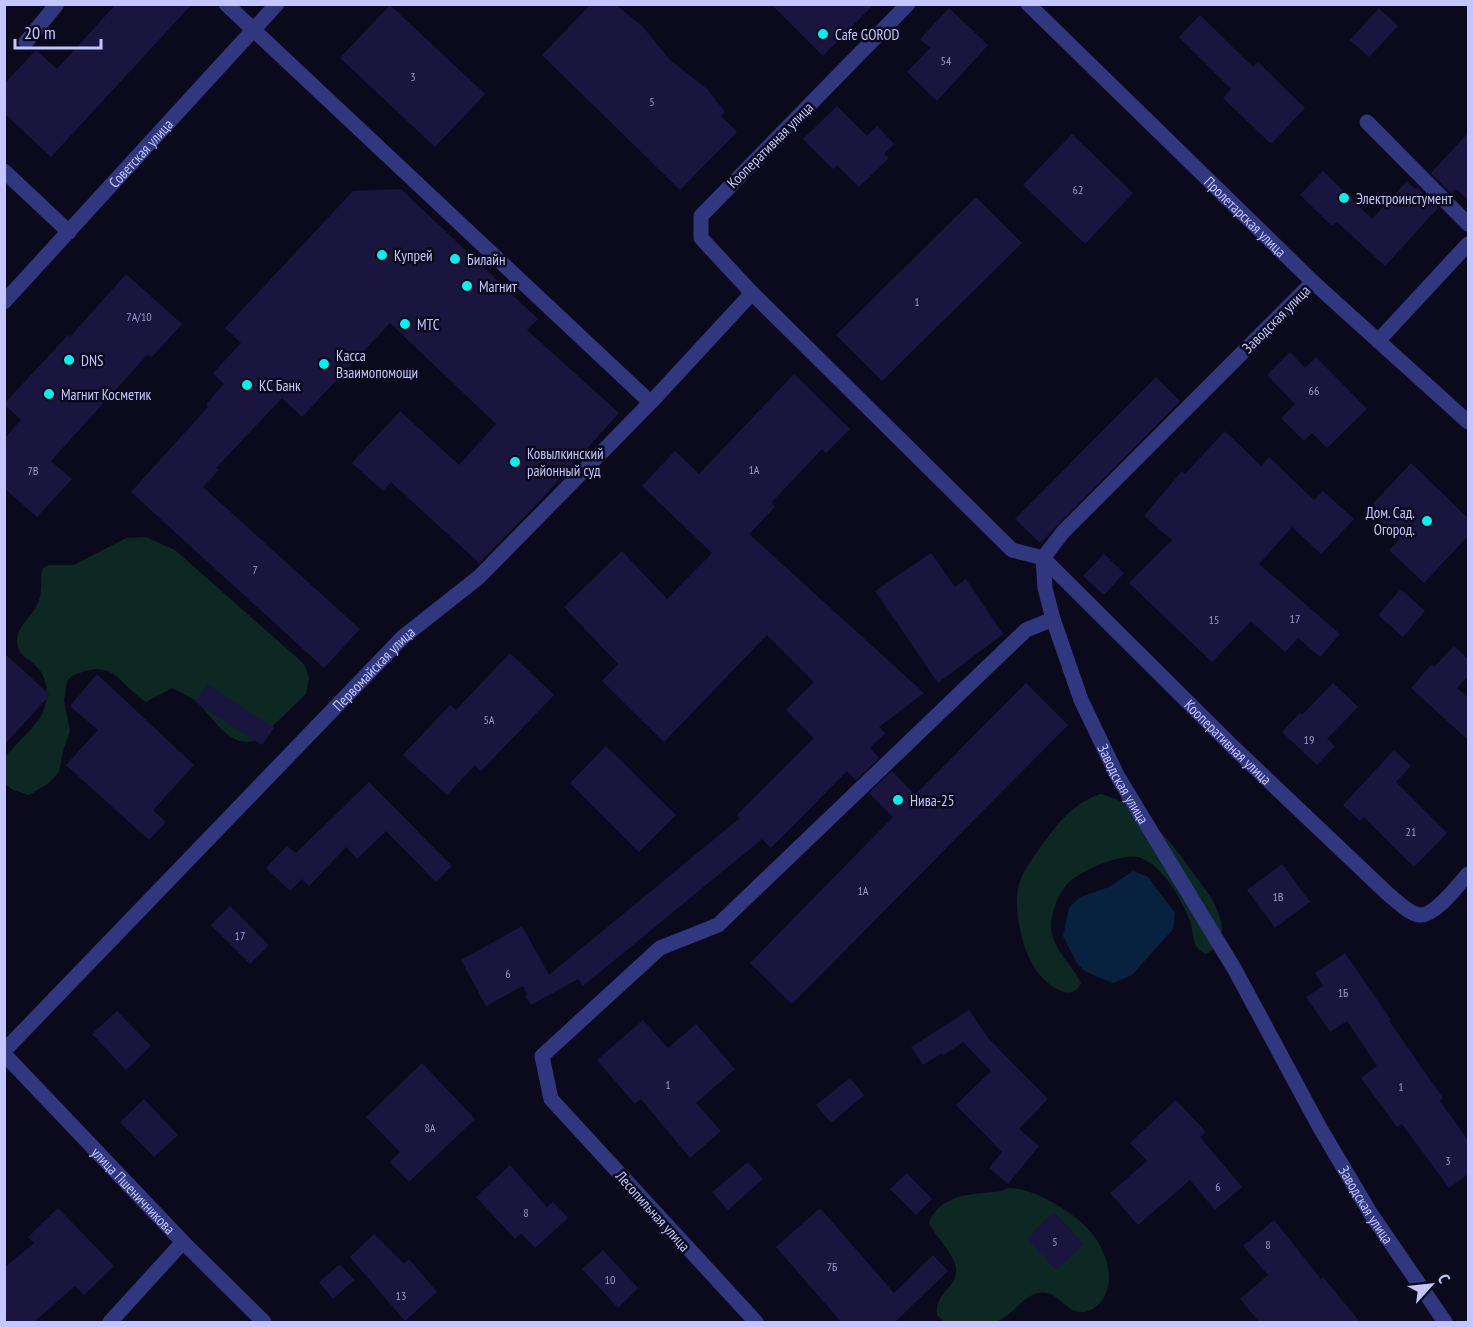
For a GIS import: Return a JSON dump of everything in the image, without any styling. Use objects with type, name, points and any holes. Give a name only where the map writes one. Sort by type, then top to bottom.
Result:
[{"type":"street","points":[[26,42],[57,4]]},
{"type":"street","points":[[226,4],[650,402]]},
{"type":"street","name":"Советская улица","points":[[4,302],[278,4]]},
{"type":"street","name":"Кооперативная улица","points":[[908,4],[700,216],[700,238],[752,293],[1012,550],[1043,558],[1232,746],[1388,894],[1412,913],[1421,916],[1431,913],[1468,874]]},
{"type":"street","name":"Пролетарская улица","points":[[1028,4],[1313,282],[1468,422]]},
{"type":"street","points":[[1367,122],[1468,224]]},
{"type":"street","points":[[4,171],[69,232]]},
{"type":"street","points":[[1378,341],[1468,244]]},
{"type":"street","name":"Заводская улица","points":[[1313,282],[1063,532],[1043,558],[1045,588],[1053,619],[1081,700],[1118,777],[1235,970],[1320,1128],[1371,1214],[1445,1323]]},
{"type":"street","name":"Первомайская улица","points":[[4,1053],[403,636],[479,577],[650,402],[752,293]]},
{"type":"street","name":"Лесопильная улица","points":[[756,1323],[551,1099],[542,1056],[660,948],[718,925],[1026,630],[1053,619]]},
{"type":"street","name":"улица Пшеничникова","points":[[4,1053],[183,1242],[264,1323]]},
{"type":"street","points":[[110,1323],[183,1242]]},
{"type":"green space","points":[[146,537],[175,550],[304,664],[309,678],[306,694],[258,740],[248,742],[232,738],[198,703],[172,688],[146,702],[114,674],[97,669],[86,671],[72,676],[67,681],[64,701],[70,731],[59,772],[49,783],[29,795],[13,790],[5,784],[5,757],[39,719],[46,702],[43,677],[36,666],[21,654],[17,642],[21,627],[39,601],[42,569],[48,565],[74,565],[126,538]]},
{"type":"green space","points":[[1101,794],[1130,806],[1176,849],[1217,909],[1222,925],[1221,945],[1206,954],[1200,951],[1193,939],[1191,924],[1179,898],[1166,878],[1154,866],[1144,859],[1131,856],[1112,860],[1070,881],[1062,890],[1054,908],[1051,921],[1052,935],[1081,983],[1072,992],[1066,992],[1042,978],[1029,958],[1019,925],[1017,908],[1019,884],[1028,866],[1059,824],[1078,805]]},
{"type":"green space","points":[[1009,1188],[1029,1192],[1053,1202],[1065,1209],[1091,1232],[1102,1249],[1108,1269],[1108,1289],[1104,1298],[1097,1306],[1079,1312],[1072,1310],[1054,1296],[1039,1293],[1027,1298],[1006,1317],[994,1322],[975,1324],[944,1322],[937,1315],[937,1307],[956,1275],[956,1268],[929,1223],[940,1207],[948,1201],[966,1195],[997,1192]]},
{"type":"water","points":[[1133,871],[1147,876],[1175,913],[1173,929],[1132,975],[1113,983],[1086,972],[1076,962],[1063,936],[1069,908],[1080,897],[1109,887]]},
{"type":"building","points":[[116,4],[192,4],[51,157],[4,113],[4,84],[36,50],[57,69]]},
{"type":"building","points":[[591,4],[615,4],[642,26],[670,60],[707,89],[725,112],[721,116],[737,132],[680,190],[542,55]]},
{"type":"building","name":"Cafe GOROD","points":[[771,4],[874,4],[823,56]]},
{"type":"building","points":[[390,5],[485,94],[435,147],[340,58]]},
{"type":"building","points":[[949,8],[988,45],[937,101],[907,72],[930,48],[920,39]]},
{"type":"building","points":[[1379,8],[1398,26],[1369,57],[1350,40]]},
{"type":"building","points":[[1200,15],[1253,67],[1258,62],[1305,108],[1271,144],[1223,98],[1231,89],[1179,37]]},
{"type":"building","points":[[837,106],[867,136],[877,126],[894,144],[884,154],[889,158],[859,187],[837,165],[833,169],[803,139]]},
{"type":"building","points":[[1468,133],[1468,200],[1456,189],[1452,194],[1431,173]]},
{"type":"building","points":[[1072,134],[1133,193],[1085,244],[1023,185]]},
{"type":"building","points":[[1323,171],[1372,219],[1407,181],[1415,189],[1417,187],[1438,208],[1385,266],[1337,222],[1332,226],[1300,195]]},
{"type":"building","points":[[401,189],[538,319],[527,330],[619,413],[536,505],[479,563],[391,482],[383,491],[352,463],[400,411],[459,465],[496,424],[390,323],[302,417],[282,398],[216,468],[219,470],[203,487],[360,629],[324,668],[131,492],[208,407],[206,404],[224,384],[213,373],[241,343],[225,328],[353,191]]},
{"type":"building","points":[[976,197],[1022,243],[882,381],[836,335]]},
{"type":"building","points":[[126,274],[182,324],[151,358],[148,354],[51,461],[72,479],[37,517],[4,488],[4,439],[21,420],[4,404],[68,335],[70,337]]},
{"type":"building","points":[[1290,352],[1305,368],[1316,357],[1367,409],[1327,448],[1312,433],[1304,441],[1281,418],[1295,404],[1267,375]]},
{"type":"building","points":[[794,374],[850,429],[826,453],[822,449],[772,502],[775,507],[749,534],[924,693],[879,727],[885,733],[870,748],[879,758],[856,780],[847,771],[771,848],[762,839],[583,986],[578,979],[531,1005],[525,996],[527,994],[523,986],[486,1006],[461,960],[522,926],[549,975],[740,818],[737,815],[814,738],[786,710],[814,682],[767,635],[664,742],[602,681],[618,664],[564,607],[622,551],[667,599],[712,553],[642,486],[675,451],[699,474]]},
{"type":"building","points":[[1156,377],[1180,401],[1040,543],[1015,519]]},
{"type":"building","points":[[1225,431],[1261,466],[1269,457],[1314,500],[1323,491],[1354,519],[1321,554],[1292,527],[1259,564],[1340,634],[1320,657],[1298,638],[1285,652],[1251,621],[1212,662],[1129,583],[1172,540],[1144,516],[1182,471],[1185,474]]},
{"type":"building","points":[[1411,463],[1468,518],[1468,536],[1424,583],[1389,550],[1400,539],[1368,509]]},
{"type":"building","points":[[931,553],[955,587],[966,579],[1003,634],[938,683],[875,591]]},
{"type":"building","points":[[1104,554],[1124,573],[1104,595],[1083,576]]},
{"type":"building","points":[[1401,589],[1425,611],[1403,637],[1378,615]]},
{"type":"building","points":[[1454,646],[1468,659],[1468,676],[1457,688],[1468,698],[1468,740],[1411,688],[1431,665],[1434,667]]},
{"type":"building","points":[[4,653],[50,695],[4,745]]},
{"type":"building","points":[[510,653],[554,695],[481,771],[475,765],[447,795],[403,755],[450,705],[456,710]]},
{"type":"building","points":[[97,674],[194,765],[153,810],[166,822],[149,840],[66,765],[98,730],[70,706]]},
{"type":"building","points":[[1026,683],[1068,725],[792,1004],[750,963],[893,817],[869,793],[892,771],[915,795]]},
{"type":"building","points":[[1333,683],[1358,707],[1327,739],[1335,746],[1317,765],[1282,732]]},
{"type":"building","points":[[207,684],[274,728],[262,745],[195,702]]},
{"type":"building","points":[[606,746],[676,815],[639,852],[570,783]]},
{"type":"building","points":[[1394,750],[1411,766],[1396,782],[1447,833],[1414,867],[1364,817],[1360,821],[1343,805]]},
{"type":"building","points":[[369,782],[452,866],[436,882],[386,831],[357,859],[346,847],[309,886],[302,879],[290,891],[266,868],[287,846],[296,853]]},
{"type":"building","points":[[1282,864],[1310,902],[1275,928],[1247,890]]},
{"type":"building","points":[[230,906],[269,945],[250,964],[211,925]]},
{"type":"building","points":[[1345,953],[1443,1098],[1440,1101],[1468,1140],[1468,1174],[1449,1188],[1402,1124],[1397,1127],[1361,1078],[1377,1066],[1347,1021],[1330,1032],[1306,997],[1323,986],[1315,973]]},
{"type":"building","points":[[969,1010],[989,1039],[1048,1099],[1019,1129],[1039,1146],[1008,1184],[989,1168],[1002,1152],[956,1105],[991,1071],[963,1042],[923,1065],[911,1047]]},
{"type":"building","points":[[117,1011],[151,1046],[126,1070],[92,1034]]},
{"type":"building","points":[[643,1020],[668,1048],[696,1024],[735,1069],[696,1103],[721,1131],[690,1158],[641,1099],[635,1104],[597,1060]]},
{"type":"building","points":[[422,1063],[475,1119],[409,1182],[390,1162],[400,1152],[366,1117]]},
{"type":"building","points":[[850,1078],[864,1095],[831,1123],[816,1105]]},
{"type":"building","points":[[144,1099],[178,1135],[154,1157],[120,1122]]},
{"type":"building","points":[[1176,1100],[1206,1132],[1200,1137],[1242,1187],[1215,1210],[1190,1180],[1138,1225],[1110,1193],[1147,1161],[1130,1143]]},
{"type":"building","points":[[748,1162],[763,1179],[728,1210],[712,1192]]},
{"type":"building","points":[[510,1165],[547,1207],[553,1202],[568,1218],[535,1248],[521,1233],[515,1239],[476,1197]]},
{"type":"building","points":[[907,1173],[932,1199],[916,1215],[890,1189]]},
{"type":"building","points":[[58,1208],[114,1266],[84,1295],[75,1286],[33,1323],[4,1323],[4,1268],[34,1243],[28,1237]]},
{"type":"building","points":[[820,1208],[894,1293],[933,1255],[948,1271],[894,1323],[842,1323],[776,1247]]},
{"type":"building","points":[[1054,1212],[1084,1244],[1056,1270],[1027,1238]]},
{"type":"building","points":[[1274,1220],[1321,1279],[1323,1277],[1361,1323],[1260,1323],[1240,1299],[1268,1275],[1243,1246]]},
{"type":"building","points":[[374,1234],[404,1264],[409,1259],[437,1292],[405,1321],[350,1257]]},
{"type":"building","points":[[603,1250],[638,1288],[618,1308],[582,1269]]},
{"type":"building","points":[[340,1264],[354,1280],[333,1299],[319,1282]]},
{"type":"place","name":"Cafe GOROD","points":[[823,34]]},
{"type":"place","name":"Электроинстумент","points":[[1344,198]]},
{"type":"place","name":"Купрей","points":[[382,255]]},
{"type":"place","name":"Билайн","points":[[455,259]]},
{"type":"place","name":"Магнит","points":[[467,286]]},
{"type":"place","name":"МТС","points":[[405,324]]},
{"type":"place","name":"DNS","points":[[69,360]]},
{"type":"place","name":"Касса Взаимопомощи","points":[[324,364]]},
{"type":"place","name":"КС Банк","points":[[247,385]]},
{"type":"place","name":"Магнит Косметик","points":[[49,394]]},
{"type":"place","name":"Ковылкинский районный суд","points":[[515,462]]},
{"type":"place","name":"Дом. Сад. Огород.","points":[[1427,521]]},
{"type":"place","name":"Нива-25","points":[[898,800]]}]
